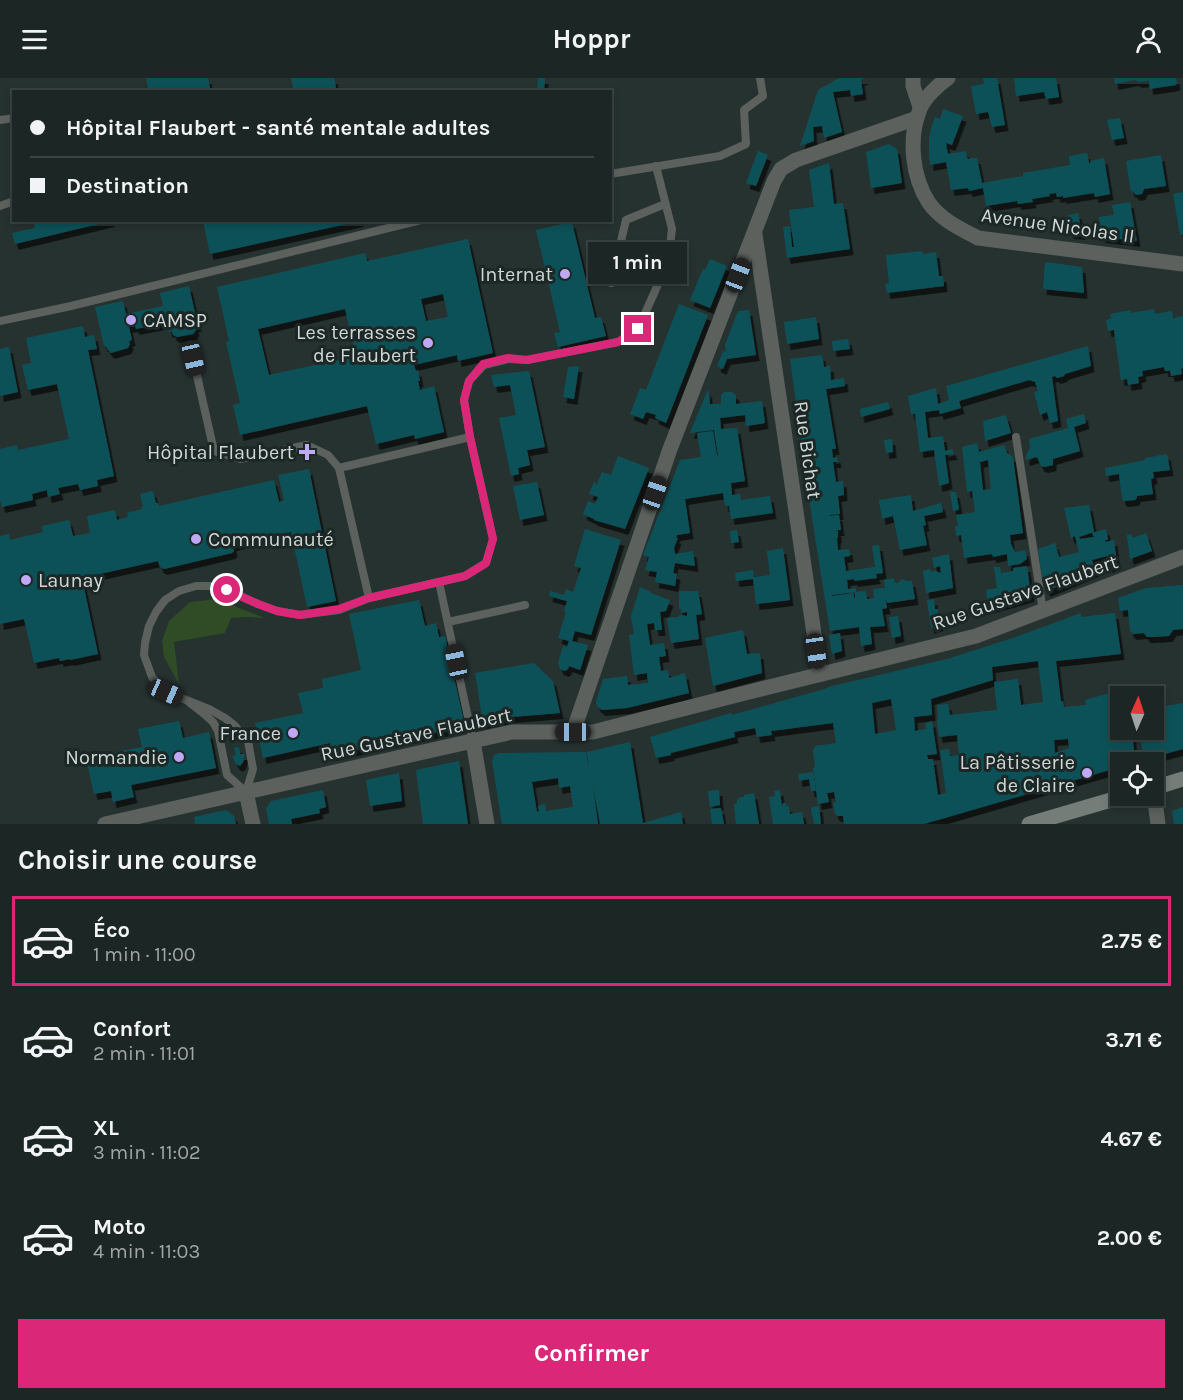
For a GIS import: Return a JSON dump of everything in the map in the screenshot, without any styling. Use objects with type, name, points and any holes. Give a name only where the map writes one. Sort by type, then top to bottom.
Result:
[{"type":"main road","points":[[1164,785],[1183,779]]},
{"type":"main road","points":[[1029,824],[1110,800]]},
{"type":"street","points":[[913,78],[919,112]]},
{"type":"street","points":[[573,732],[670,449],[774,181],[781,169],[796,160],[919,112],[938,85],[948,78]]},
{"type":"street","name":"Avenue Nicolas II","points":[[919,112],[914,132],[913,156],[917,180],[930,205],[951,224],[978,238],[1183,264]]},
{"type":"street","name":"Rue Bichat","points":[[754,231],[820,674]]},
{"type":"street","name":"Rue Gustave Flaubert","points":[[105,824],[512,732],[593,732],[976,636],[1183,557]]},
{"type":"street","points":[[473,741],[487,824]]},
{"type":"street","points":[[246,792],[253,824]]},
{"type":"street","points":[[1156,806],[1158,824]]},
{"type":"lane","points":[[612,174],[720,156],[746,144],[744,110],[763,96],[760,78]]},
{"type":"lane","points":[[189,702],[213,722],[218,731],[227,775],[246,792],[253,769],[248,741],[225,718],[209,709],[166,692],[152,677],[144,655],[149,626],[165,600],[179,591],[210,585],[277,611],[300,615],[339,609],[369,598],[465,576],[486,563],[493,539],[464,400],[469,381],[483,364],[508,358],[527,360],[618,342],[638,329],[668,262],[672,229],[656,166]]},
{"type":"lane","points":[[611,283],[626,220],[665,204]]},
{"type":"lane","points":[[0,321],[413,222]]},
{"type":"lane","points":[[193,358],[214,451],[240,459],[307,445],[328,455],[339,468],[369,598]]},
{"type":"lane","points":[[339,468],[470,437]]},
{"type":"lane","points":[[1016,437],[1042,611]]},
{"type":"lane","points":[[439,582],[473,741]]},
{"type":"lane","points":[[448,622],[525,605]]},
{"type":"green space","points":[[216,599],[265,618],[231,618],[225,633],[174,642],[179,684],[164,657],[162,641],[169,621],[190,602]]},
{"type":"building","points":[[146,78],[208,78],[211,90],[149,90]]},
{"type":"building","points":[[291,78],[334,78],[337,90],[294,90]]},
{"type":"building","points":[[538,78],[545,78],[544,90],[537,90]]},
{"type":"building","points":[[839,78],[866,78],[861,80],[863,94],[851,96],[850,90],[833,92],[842,132],[824,138],[822,126],[813,127],[814,141],[800,146],[818,90]]},
{"type":"building","points":[[983,78],[997,78],[1005,125],[992,127],[988,112],[976,114],[971,86],[984,84]]},
{"type":"building","points":[[1014,78],[1056,78],[1059,97],[1046,99],[1044,92],[1016,96]]},
{"type":"building","points":[[1114,78],[1176,78],[1177,83],[1150,89],[1148,79],[1147,81],[1135,80],[1115,84]]},
{"type":"building","points":[[943,109],[963,116],[952,145],[946,143],[948,154],[966,151],[967,158],[977,158],[982,183],[1070,165],[1069,156],[1087,153],[1089,163],[1104,158],[1110,194],[1095,197],[1094,193],[1063,198],[1063,196],[1057,197],[1056,193],[1032,199],[1033,202],[1018,204],[1017,201],[986,206],[983,188],[969,191],[968,188],[951,190],[946,162],[930,165],[929,138],[932,125],[935,117],[940,119]]},
{"type":"building","points":[[1120,118],[1124,138],[1112,140],[1107,120]]},
{"type":"building","points":[[889,144],[897,149],[902,183],[871,188],[866,152]]},
{"type":"building","points":[[758,151],[768,155],[756,186],[746,183]]},
{"type":"building","points":[[1161,155],[1166,186],[1144,189],[1142,194],[1136,195],[1133,191],[1131,192],[1126,161]]},
{"type":"building","points":[[829,163],[834,204],[843,203],[850,249],[787,258],[783,227],[790,226],[792,247],[794,247],[789,210],[814,207],[809,170]]},
{"type":"building","points":[[1183,192],[1183,234],[1180,235],[1173,194]]},
{"type":"building","points":[[1130,202],[1137,241],[1102,237],[1099,217],[1114,215],[1112,205]]},
{"type":"building","points":[[1078,213],[1082,234],[1070,233],[1068,215]]},
{"type":"building","points":[[34,222],[107,222],[15,244],[12,233],[35,228]]},
{"type":"building","points":[[203,222],[355,222],[210,254]]},
{"type":"building","name":"Internat","points":[[572,222],[595,318],[601,317],[606,336],[558,347],[554,333],[560,332],[536,230]]},
{"type":"building","name":"Les terrasses de Flaubert","points":[[468,239],[493,353],[458,361],[457,355],[414,365],[416,371],[418,370],[420,390],[434,386],[444,432],[415,439],[414,435],[376,444],[367,406],[240,435],[233,405],[240,403],[226,342],[229,341],[217,287],[365,253],[367,261]],"holes":[[[443,294],[448,317],[426,321],[421,299]],[[345,309],[356,356],[269,375],[258,329]]]},
{"type":"building","points":[[922,251],[923,254],[936,252],[939,276],[943,276],[944,286],[887,293],[885,284],[889,283],[886,255]]},
{"type":"building","points":[[710,259],[727,266],[710,308],[690,300],[703,269],[705,270]]},
{"type":"building","points":[[1045,262],[1082,267],[1084,293],[1043,289]]},
{"type":"building","name":"CAMSP","points":[[189,286],[198,326],[195,326],[196,330],[193,334],[177,337],[173,335],[172,331],[169,332],[166,319],[161,320],[162,324],[136,329],[135,326],[129,327],[132,340],[129,341],[128,348],[111,353],[104,346],[95,307],[123,301],[126,314],[163,306],[160,293]]},
{"type":"building","points":[[679,304],[708,315],[666,423],[655,418],[656,415],[646,412],[643,419],[630,414],[640,388],[646,390]]},
{"type":"building","points":[[1154,309],[1155,314],[1172,311],[1173,318],[1183,316],[1182,374],[1171,376],[1170,371],[1165,371],[1164,367],[1142,371],[1143,376],[1138,377],[1139,383],[1128,385],[1127,379],[1121,380],[1114,330],[1108,331],[1106,320],[1111,319],[1110,314]]},
{"type":"building","points":[[749,310],[756,355],[727,359],[723,369],[717,366],[723,351],[726,352],[725,345],[738,311]]},
{"type":"building","points":[[816,317],[819,339],[787,344],[784,322]]},
{"type":"building","points":[[83,326],[85,337],[94,335],[97,349],[88,350],[114,476],[97,480],[98,486],[80,490],[78,484],[58,488],[60,494],[48,497],[47,490],[32,494],[33,500],[2,507],[0,449],[17,445],[18,450],[69,439],[57,384],[28,390],[22,365],[31,363],[26,338]]},
{"type":"building","points":[[848,339],[850,349],[833,351],[832,341]]},
{"type":"building","points":[[1088,346],[1091,366],[1057,378],[1052,377],[1058,421],[1050,423],[1047,412],[1040,415],[1034,392],[1038,391],[1035,382],[1029,380],[959,401],[961,408],[940,414],[939,410],[925,412],[928,438],[943,436],[945,451],[952,449],[954,454],[945,455],[949,483],[939,486],[934,450],[920,452],[915,414],[911,414],[908,396],[936,388],[938,404],[949,400],[946,386]]},
{"type":"building","points":[[9,347],[18,392],[0,396],[0,349]]},
{"type":"building","points":[[822,355],[824,367],[830,366],[831,380],[844,378],[845,386],[826,389],[836,449],[832,449],[833,458],[837,457],[838,462],[833,462],[836,482],[843,481],[844,495],[838,496],[840,514],[830,515],[839,515],[841,530],[836,530],[838,531],[838,550],[849,549],[850,556],[844,557],[846,571],[875,567],[872,546],[879,545],[883,573],[876,574],[877,578],[847,580],[848,589],[856,588],[856,592],[866,591],[867,599],[874,598],[873,589],[885,588],[884,580],[894,578],[895,583],[898,583],[902,579],[912,581],[915,599],[887,603],[885,597],[887,608],[882,609],[885,626],[870,627],[872,644],[861,646],[859,627],[830,631],[790,359]],"holes":[[[855,592],[855,600],[853,593],[832,596]]]},
{"type":"building","points":[[579,366],[574,399],[563,397],[568,367]]},
{"type":"building","points":[[529,371],[545,447],[527,450],[530,465],[518,468],[519,474],[511,476],[499,418],[516,415],[510,385],[494,387],[491,375]]},
{"type":"building","points":[[708,389],[710,404],[721,404],[721,395],[724,392],[732,392],[736,395],[736,404],[762,401],[765,423],[746,426],[745,415],[720,418],[721,429],[737,428],[745,481],[731,483],[732,495],[740,494],[741,500],[770,496],[773,513],[731,519],[729,506],[725,506],[723,493],[685,499],[690,533],[677,535],[674,548],[675,554],[693,551],[695,566],[675,563],[673,573],[677,574],[675,586],[655,582],[657,572],[645,570],[649,557],[643,555],[680,460],[701,457],[697,433],[713,431],[718,455],[714,430],[690,433]]},
{"type":"building","points":[[888,402],[890,409],[861,417],[860,409]]},
{"type":"building","points":[[1084,414],[1086,423],[1074,427],[1080,451],[1053,459],[1053,465],[1045,467],[1041,466],[1037,457],[1026,460],[1030,447],[1029,439],[1068,428],[1066,419]]},
{"type":"building","points":[[1006,415],[1011,433],[985,441],[983,421]]},
{"type":"building","points":[[892,439],[893,452],[886,453],[884,440]]},
{"type":"building","points":[[977,443],[979,452],[1004,445],[1007,453],[1013,457],[1023,533],[1010,535],[1015,552],[1025,550],[1027,559],[1020,564],[1008,566],[1007,554],[964,558],[961,535],[956,536],[955,526],[958,526],[956,515],[975,512],[972,491],[967,492],[962,447]],"holes":[[[988,460],[991,489],[983,490],[980,462]]]},
{"type":"building","points":[[1167,454],[1170,470],[1153,472],[1154,478],[1151,479],[1153,494],[1137,496],[1135,500],[1124,501],[1119,474],[1106,476],[1105,468]]},
{"type":"building","points":[[618,456],[649,468],[625,529],[594,520],[583,514],[588,501],[595,504],[598,497],[589,494],[594,482],[597,484],[602,472],[611,475]]},
{"type":"building","points":[[309,469],[336,601],[307,607],[291,532],[233,545],[232,553],[164,569],[160,567],[158,561],[82,578],[98,654],[70,660],[60,661],[59,658],[34,663],[24,619],[0,624],[0,536],[9,534],[10,540],[43,532],[42,526],[69,520],[73,536],[90,533],[87,516],[115,510],[117,520],[128,517],[127,513],[142,509],[140,494],[153,491],[159,506],[274,480],[279,502],[284,500],[278,475]]},
{"type":"building","points":[[537,482],[544,515],[520,520],[513,486]]},
{"type":"building","points":[[950,492],[956,492],[958,510],[953,511]]},
{"type":"building","points":[[911,495],[913,511],[941,503],[943,512],[924,516],[926,525],[923,526],[927,545],[900,550],[893,516],[882,519],[879,500]]},
{"type":"building","points":[[1089,505],[1094,532],[1079,537],[1080,539],[1094,537],[1092,533],[1106,529],[1108,540],[1105,540],[1106,542],[1114,540],[1117,564],[1109,567],[1107,556],[1092,560],[1095,571],[1047,591],[1042,577],[1038,549],[1055,543],[1059,557],[1079,552],[1075,536],[1071,538],[1064,508]]},
{"type":"building","points":[[585,529],[621,540],[591,635],[575,631],[572,641],[588,645],[580,670],[569,666],[565,671],[560,669],[558,663],[563,646],[567,647],[569,641],[558,638],[567,601],[549,596],[550,591],[564,595],[566,589],[573,592],[581,568],[574,566]]},
{"type":"building","points":[[737,530],[739,542],[731,543],[730,531]]},
{"type":"building","points":[[1146,533],[1152,551],[1130,559],[1127,535],[1131,534],[1133,538]]},
{"type":"building","points":[[783,548],[790,600],[756,604],[753,579],[736,581],[735,573],[753,570],[754,577],[770,575],[767,551]]},
{"type":"building","points":[[949,554],[953,588],[926,593],[923,571],[930,569],[931,572],[941,573],[940,566],[934,568],[932,558]]},
{"type":"building","points":[[1027,566],[1031,596],[988,608],[986,590],[997,588],[994,567],[1000,567],[1001,573]]},
{"type":"building","points":[[1183,585],[1183,629],[1173,630],[1169,636],[1151,637],[1147,637],[1144,633],[1133,634],[1130,631],[1128,610],[1120,611],[1118,598],[1146,588]]},
{"type":"building","points":[[640,587],[670,600],[666,611],[660,612],[662,630],[655,630],[654,623],[647,624],[650,645],[664,643],[666,656],[659,657],[661,671],[668,670],[669,678],[685,673],[689,693],[627,708],[602,710],[596,702],[603,679],[627,676],[628,685],[648,683],[647,673],[634,675],[629,635],[634,634],[631,616]]},
{"type":"building","points":[[679,591],[698,591],[702,614],[696,615],[699,639],[671,643],[667,618],[687,616],[687,612],[681,613],[679,609]]},
{"type":"building","points":[[934,599],[940,625],[931,628],[927,600]]},
{"type":"building","points":[[419,600],[425,626],[436,623],[439,637],[445,636],[465,726],[332,755],[330,743],[263,758],[255,723],[303,713],[298,693],[323,688],[322,679],[361,670],[349,614]]},
{"type":"building","points":[[1081,613],[1081,617],[1115,613],[1121,654],[1056,661],[1061,701],[1064,707],[1086,705],[1085,700],[1110,693],[1110,740],[1133,740],[1134,752],[1110,752],[1110,770],[924,824],[844,824],[843,816],[835,814],[834,792],[827,793],[829,802],[818,804],[813,751],[815,746],[836,743],[833,723],[771,731],[772,735],[757,737],[755,728],[734,732],[735,737],[656,758],[650,737],[828,687],[947,659]],"holes":[[[1038,661],[1043,702],[1021,705],[1018,679],[994,682],[997,710],[950,715],[948,704],[937,705],[939,737],[957,735],[959,755],[950,756],[949,749],[940,750],[946,793],[938,795],[933,759],[928,759],[927,755],[937,754],[932,721],[926,723],[927,729],[915,731],[914,717],[932,715],[931,699],[993,680],[992,667]],[[891,699],[896,730],[875,734],[872,703]],[[1068,739],[1069,748],[1055,753],[1054,740]]]},
{"type":"building","points":[[898,616],[901,636],[892,638],[889,617]]},
{"type":"building","points":[[743,630],[747,654],[760,653],[762,673],[713,686],[705,638]]},
{"type":"building","points":[[840,633],[842,651],[832,654],[829,635]]},
{"type":"building","points":[[534,663],[553,681],[560,713],[512,717],[483,723],[475,673]]},
{"type":"building","points":[[1183,703],[1183,749],[1164,754],[1164,752],[1142,752],[1141,740],[1164,740],[1164,706]]},
{"type":"building","points":[[179,721],[183,738],[209,732],[216,768],[131,785],[134,797],[113,802],[111,791],[94,794],[86,758],[142,747],[138,729]]},
{"type":"building","points":[[630,742],[643,823],[681,812],[683,824],[600,824],[593,786],[598,824],[502,824],[492,761],[494,755],[500,753],[586,752],[589,768],[587,752]],"holes":[[[558,778],[559,788],[570,786],[573,807],[546,811],[545,804],[538,806],[539,811],[537,812],[532,782]]]},
{"type":"building","points":[[239,747],[240,754],[245,754],[240,766],[236,764],[232,756],[236,755],[234,748]]},
{"type":"building","points":[[459,761],[468,824],[423,824],[416,770]]},
{"type":"building","points":[[813,772],[816,791],[811,791],[809,779],[799,781],[798,774]]},
{"type":"building","points":[[399,773],[402,801],[370,806],[366,780]]},
{"type":"building","points":[[323,790],[326,807],[319,809],[320,813],[291,819],[292,824],[269,824],[266,808],[271,801]]},
{"type":"building","points":[[719,790],[720,805],[710,807],[708,791]]},
{"type":"building","points":[[780,790],[782,807],[783,803],[786,803],[790,814],[802,812],[804,824],[773,824],[769,797],[775,796],[774,791]]},
{"type":"building","points":[[754,793],[759,824],[736,824],[734,804],[740,797]]},
{"type":"building","points":[[819,806],[821,824],[814,824],[811,809]]},
{"type":"building","points":[[1183,807],[1183,824],[1174,824],[1172,811]]},
{"type":"building","points":[[721,808],[724,824],[712,824],[710,809]]},
{"type":"building","points":[[226,810],[234,816],[236,824],[195,824],[194,817]]},
{"type":"place","name":"Internat","points":[[565,274]]},
{"type":"place","name":"CAMSP","points":[[131,320]]},
{"type":"place","name":"Les terrasses de Flaubert","points":[[428,343]]},
{"type":"place","name":"Hôpital Flaubert","points":[[307,452]]},
{"type":"place","name":"Communauté","points":[[196,539]]},
{"type":"place","name":"Launay","points":[[26,580]]},
{"type":"place","name":"France","points":[[293,733]]},
{"type":"place","name":"Normandie","points":[[179,757]]},
{"type":"place","name":"La Pâtisserie de Claire","points":[[1087,773]]},
{"type":"route","points":[[227,590],[277,611],[300,615],[339,609],[369,598],[465,576],[486,563],[493,539],[464,400],[469,381],[483,364],[508,358],[527,360],[618,342],[638,329]]}]
